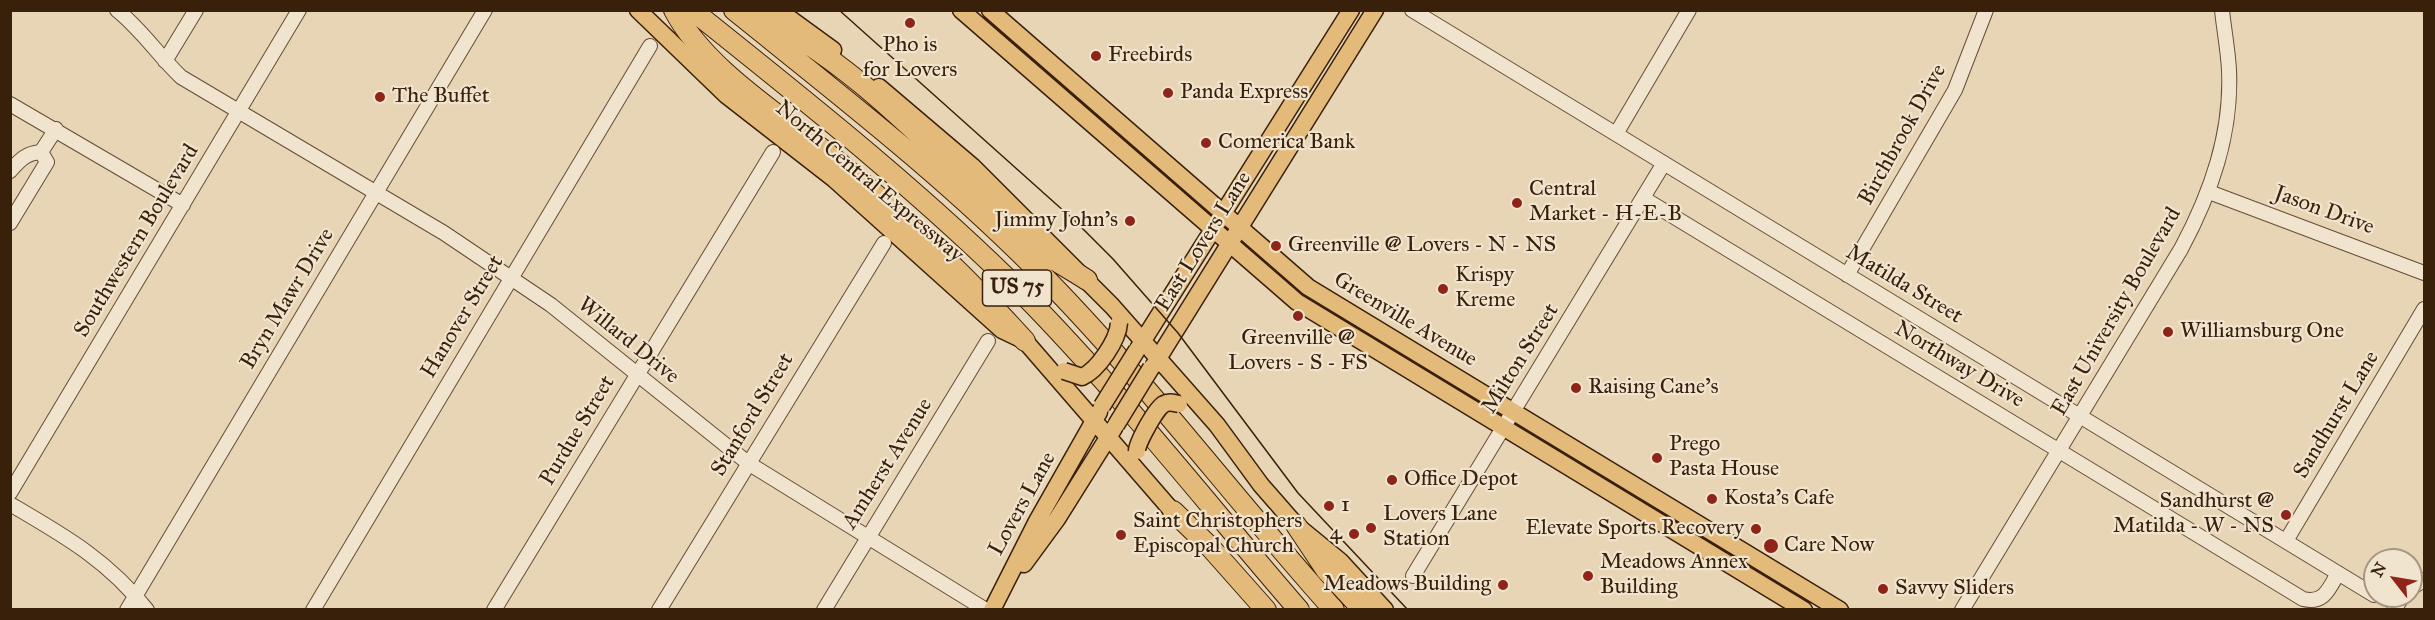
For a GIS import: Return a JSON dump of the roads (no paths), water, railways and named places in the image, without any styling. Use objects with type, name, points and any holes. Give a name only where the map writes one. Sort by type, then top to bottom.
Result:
[{"type":"highway","points":[[674,10],[684,30],[733,78],[844,166],[977,288],[1025,341]]},
{"type":"highway","name":"North Central Expressway","points":[[692,10],[880,162],[1002,273],[1095,372],[1299,609]]},
{"type":"highway","name":"North Central Expressway","points":[[734,10],[902,147],[1047,281],[1181,429],[1334,609]]},
{"type":"highway","points":[[746,10],[780,25],[842,70],[890,110],[1042,251],[1087,280]]},
{"type":"highway","points":[[1173,511],[1211,548],[1266,609]]},
{"type":"highway","points":[[1296,525],[1326,570],[1363,609]]},
{"type":"main road","name":"North Central Expressway","points":[[638,10],[726,95],[834,179],[1002,330],[1025,341],[1057,369],[1113,431],[1140,474],[1252,609]]},
{"type":"main road","points":[[777,10],[851,64],[972,166],[1112,306],[1155,363],[1217,425],[1261,484],[1296,525],[1340,561],[1385,609]]},
{"type":"main road","name":"Greenville Avenue","points":[[961,10],[1278,287],[1322,319],[1804,609]]},
{"type":"main road","name":"Greenville Avenue","points":[[990,10],[1240,229],[1332,303],[1840,609]]},
{"type":"main road","name":"East Lovers Lane","points":[[1098,413],[1352,10]]},
{"type":"main road","name":"East Lovers Lane","points":[[1113,431],[1375,10]]},
{"type":"main road","points":[[1057,369],[1082,377],[1091,373],[1116,336],[1119,323],[1112,306]]},
{"type":"main road","points":[[1140,474],[1138,443],[1160,407],[1169,403],[1179,404],[1217,425]]},
{"type":"main road","name":"Lovers Lane","points":[[992,609],[1036,523],[1098,413]]},
{"type":"main road","name":"Lovers Lane","points":[[992,609],[1057,519],[1113,431]]},
{"type":"main road","points":[[1682,536],[1691,519]]},
{"type":"main road","points":[[1765,586],[1775,570]]},
{"type":"street","name":"Willard Drive","points":[[117,10],[138,27],[181,77],[444,233],[550,305],[748,464],[986,609]]},
{"type":"street","points":[[165,61],[196,10]]},
{"type":"street","name":"Southwestern Boulevard","points":[[10,493],[299,10]]},
{"type":"street","name":"Bryn Mawr Drive","points":[[127,609],[485,10]]},
{"type":"street","name":"Matilda Street","points":[[1412,10],[2363,588]]},
{"type":"street","points":[[1616,134],[1689,10]]},
{"type":"street","name":"Birchbrook Drive","points":[[1847,275],[1950,100],[1966,67],[1986,10]]},
{"type":"street","name":"East University Boulevard","points":[[1962,609],[2181,249],[2209,192],[2225,133],[2229,99],[2229,68],[2222,10]]},
{"type":"street","name":"Hanover Street","points":[[313,609],[650,46]]},
{"type":"street","points":[[10,104],[183,205]]},
{"type":"street","points":[[41,152],[56,129]]},
{"type":"street","points":[[10,171],[31,152],[41,152]]},
{"type":"street","points":[[10,223],[47,162],[41,152]]},
{"type":"street","name":"Purdue Street","points":[[494,609],[773,152]]},
{"type":"street","name":"Milton Street","points":[[1413,576],[1664,163]]},
{"type":"street","name":"Jason Drive","points":[[2209,192],[2424,273]]},
{"type":"street","name":"Northway Drive","points":[[1643,198],[2303,598],[2319,600],[2326,594],[2338,573]]},
{"type":"street","name":"Stanford Street","points":[[659,609],[884,243]]},
{"type":"street","name":"Sandhurst Lane","points":[[2286,541],[2424,309]]},
{"type":"street","name":"Amherst Avenue","points":[[824,609],[988,341]]},
{"type":"street","points":[[10,504],[96,557],[147,609]]},
{"type":"tram line","points":[[839,10],[1075,221],[1113,259],[1178,333],[1298,493],[1408,610]]},
{"type":"place","name":"Pho is for Lovers","points":[[910,23]]},
{"type":"place","name":"Freebirds","points":[[1096,56]]},
{"type":"place","name":"Panda Express","points":[[1168,93]]},
{"type":"place","name":"The Buffet","points":[[380,97]]},
{"type":"place","name":"Comerica Bank","points":[[1206,143]]},
{"type":"place","name":"Central Market - H-E-B","points":[[1517,203]]},
{"type":"place","name":"Jimmy John's","points":[[1130,221]]},
{"type":"place","name":"Greenville @ Lovers - N - NS","points":[[1276,246]]},
{"type":"place","name":"Krispy Kreme","points":[[1443,289]]},
{"type":"place","name":"Greenville @ Lovers - S - FS","points":[[1298,316]]},
{"type":"place","name":"Williamsburg One","points":[[2168,332]]},
{"type":"place","name":"Raising Cane's","points":[[1576,388]]},
{"type":"place","name":"Prego Pasta House","points":[[1657,458]]},
{"type":"place","name":"Office Depot","points":[[1392,480]]},
{"type":"place","name":"Kosta's Cafe","points":[[1712,499]]},
{"type":"place","name":"1","points":[[1329,506]]},
{"type":"place","name":"Sandhurst @ Matilda - W - NS","points":[[2286,515]]},
{"type":"place","name":"Lovers Lane Station","points":[[1371,528]]},
{"type":"place","name":"Elevate Sports Recovery","points":[[1756,529]]},
{"type":"place","name":"4","points":[[1354,534]]},
{"type":"place","name":"Saint Christophers Episcopal Church","points":[[1121,535]]},
{"type":"place","name":"Care Now","points":[[1771,546]]},
{"type":"place","name":"Meadows Annex Building","points":[[1588,576]]},
{"type":"place","name":"Meadows Building","points":[[1503,585]]},
{"type":"place","name":"Savvy Sliders","points":[[1883,589]]}]
